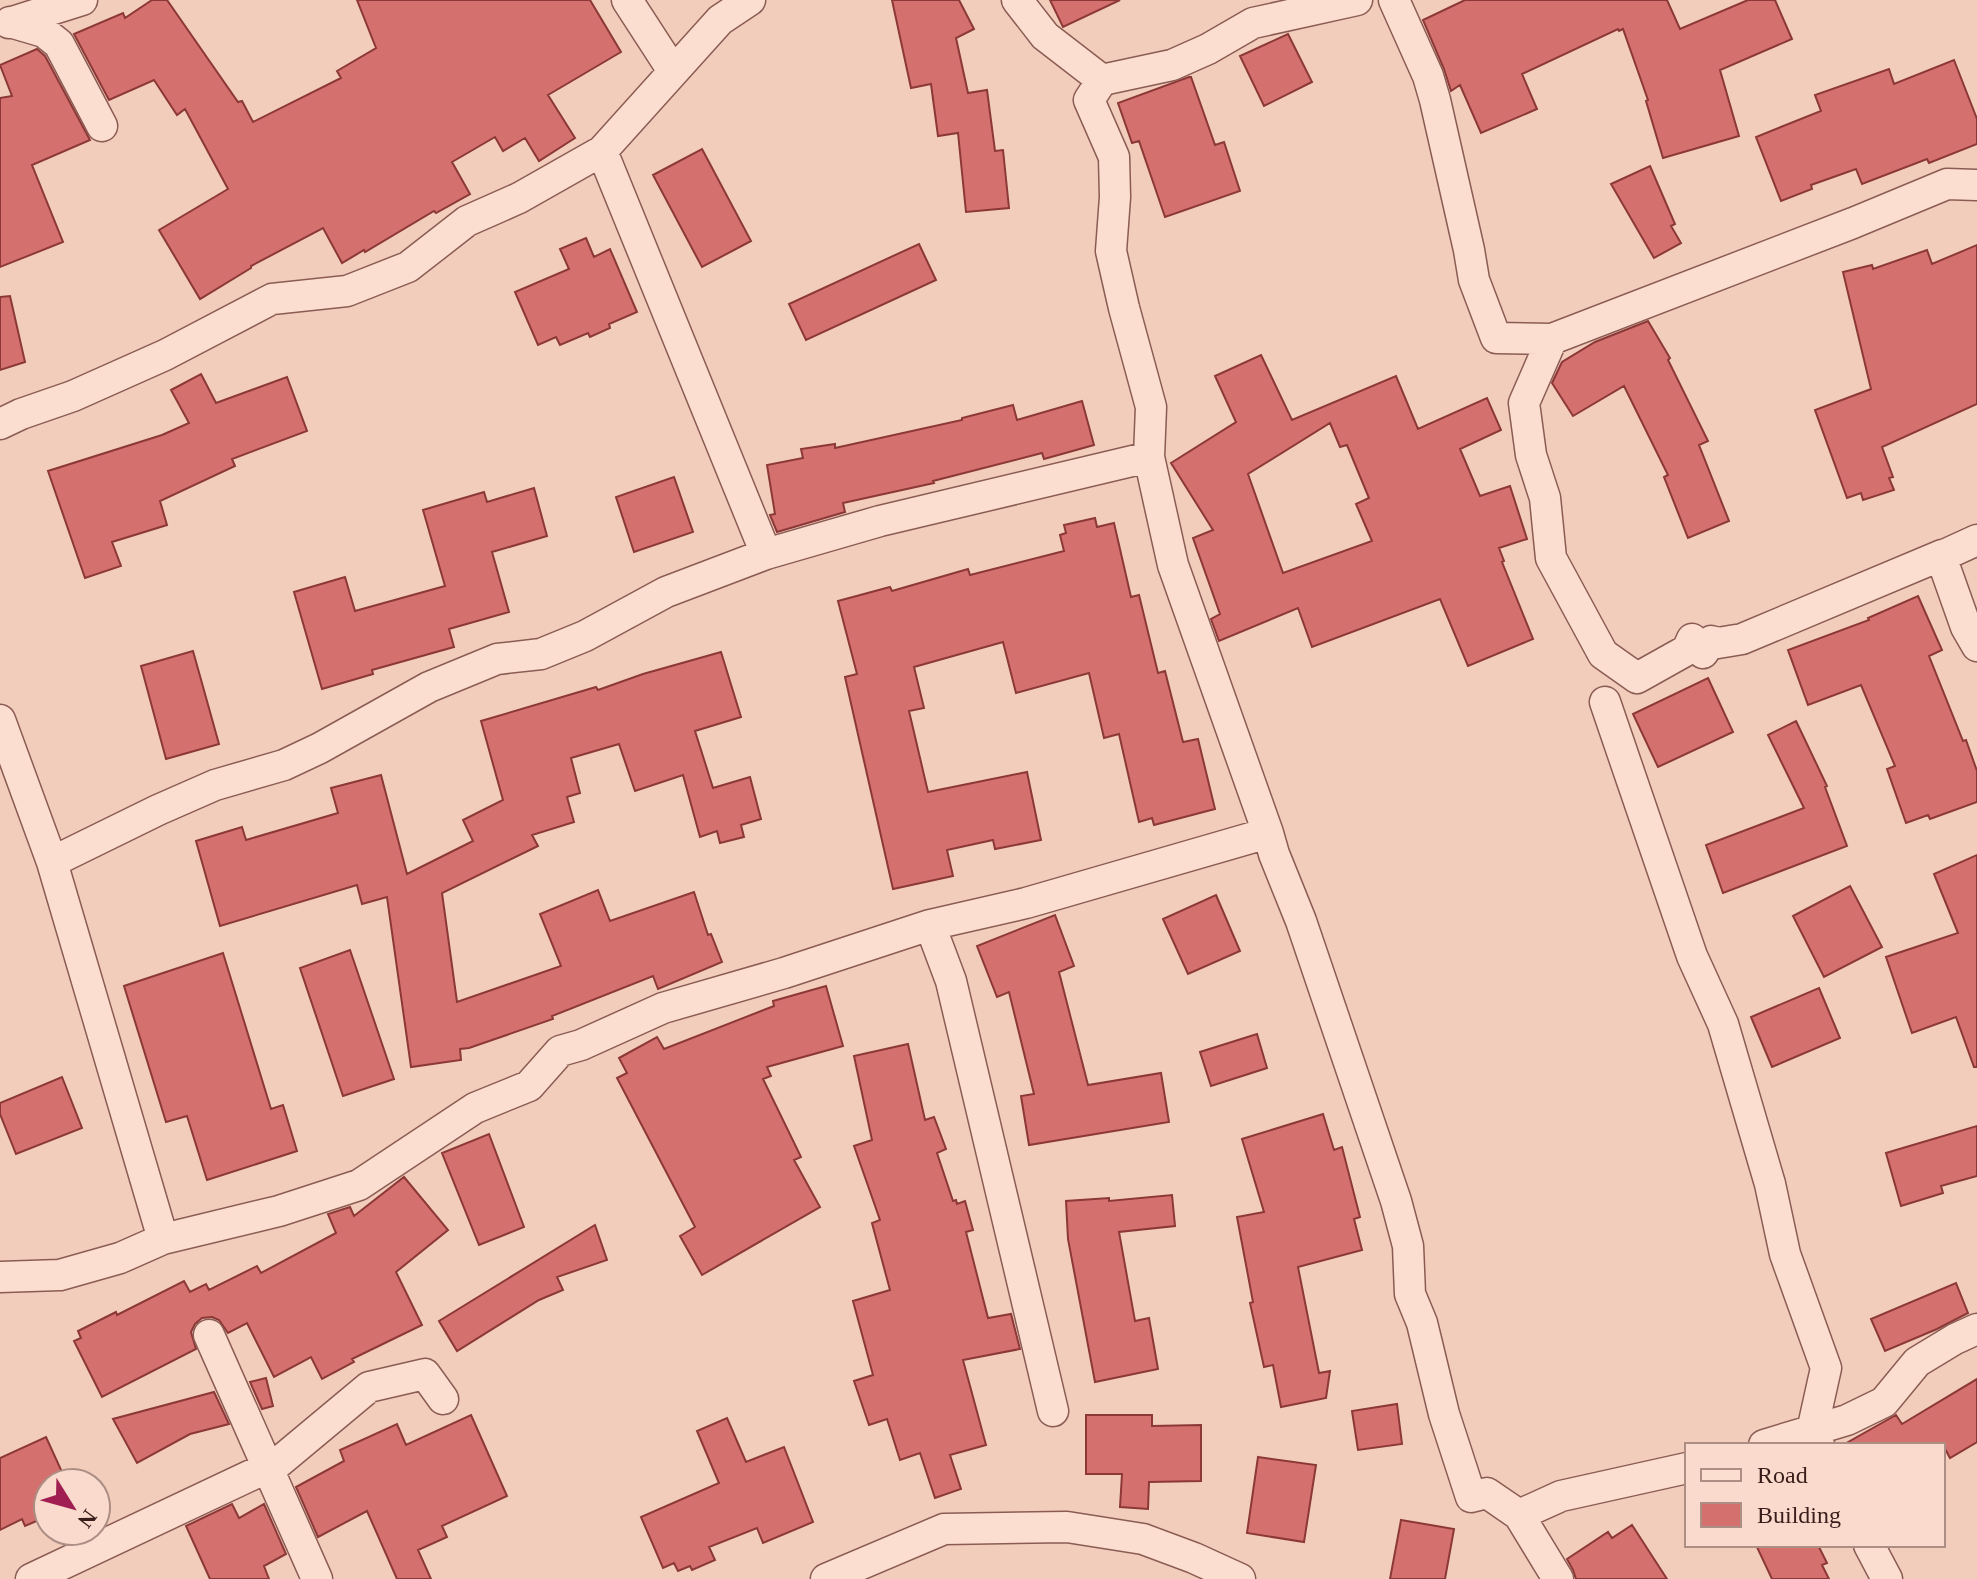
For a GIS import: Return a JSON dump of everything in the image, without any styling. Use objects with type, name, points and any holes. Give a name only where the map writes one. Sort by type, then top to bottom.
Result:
[{"type":"street","points":[[5,25],[82,0]]},
{"type":"street","points":[[627,0],[673,71]]},
{"type":"street","points":[[0,424],[165,355],[272,299],[347,291],[408,267],[467,221],[519,198],[602,151],[720,20],[750,0]]},
{"type":"street","points":[[1017,0],[1045,36],[1102,80]]},
{"type":"street","points":[[1357,0],[1253,23],[1172,65],[1102,80],[1089,100],[1114,157],[1111,251],[1151,407],[1149,457],[1173,565],[1274,854],[1301,921],[1396,1201],[1408,1246],[1410,1294],[1422,1323],[1444,1414],[1471,1497],[1487,1493],[1519,1515],[1558,1579]]},
{"type":"street","points":[[1394,0],[1428,76],[1474,280],[1496,338],[1552,339],[1947,184],[1977,185]]},
{"type":"street","points":[[5,25],[44,32],[59,44],[102,126]]},
{"type":"street","points":[[602,151],[766,554]]},
{"type":"street","points":[[1552,339],[1524,403],[1531,455],[1545,498],[1551,558],[1603,654],[1637,678],[1687,650],[1692,639],[1703,653],[1711,641],[1718,643],[1742,639],[1942,555]]},
{"type":"street","points":[[52,862],[215,785],[284,765],[429,687],[497,659],[541,654],[585,636],[666,592],[766,554],[880,521],[1149,457]]},
{"type":"street","points":[[1942,555],[1931,561],[1977,540]]},
{"type":"street","points":[[1942,555],[1966,627],[1977,646]]},
{"type":"street","points":[[1605,702],[1692,956],[1723,1024],[1770,1184],[1785,1254],[1826,1368],[1815,1438]]},
{"type":"street","points":[[0,720],[52,862],[163,1239]]},
{"type":"street","points":[[0,1277],[60,1275],[120,1258],[163,1239],[279,1211],[359,1185],[475,1108],[529,1086],[560,1051],[581,1045],[663,1008],[784,973],[930,925],[1026,903],[1268,833]]},
{"type":"street","points":[[930,925],[951,981],[1053,1411]]},
{"type":"street","points":[[1779,1443],[1815,1438],[1884,1402],[1917,1362],[1977,1329]]},
{"type":"street","points":[[209,1335],[317,1579]]},
{"type":"street","points":[[31,1579],[279,1462],[369,1387],[425,1374],[443,1399]]},
{"type":"street","points":[[1519,1515],[1561,1496],[1685,1468]]},
{"type":"street","points":[[826,1579],[944,1529],[1067,1527],[1143,1539],[1240,1579]]},
{"type":"street","points":[[1870,1547],[1887,1579]]},
{"type":"building","points":[[152,0],[167,0],[238,102],[242,101],[253,122],[341,78],[337,71],[376,48],[357,0],[590,0],[621,52],[548,95],[575,138],[539,161],[525,138],[503,151],[495,137],[452,162],[470,194],[436,213],[434,211],[365,252],[342,263],[323,228],[251,266],[200,299],[159,230],[228,189],[185,109],[177,115],[154,80],[109,100],[74,34],[123,13],[125,18]]},
{"type":"building","points":[[892,0],[959,0],[974,29],[956,38],[968,93],[987,90],[995,151],[1003,150],[1009,208],[966,212],[958,133],[938,136],[931,84],[911,88]]},
{"type":"building","points":[[1050,0],[1120,0],[1063,27]]},
{"type":"building","points":[[1465,0],[1667,0],[1680,29],[1748,0],[1775,0],[1792,39],[1720,70],[1739,136],[1663,158],[1648,100],[1623,29],[1522,74],[1537,109],[1481,133],[1460,85],[1451,91],[1423,20]]},
{"type":"building","points":[[1288,34],[1312,82],[1264,106],[1240,56]]},
{"type":"building","points":[[37,49],[45,56],[90,140],[32,165],[63,242],[0,267],[0,98],[12,96],[0,65]]},
{"type":"building","points":[[1954,60],[1977,119],[1977,144],[1862,184],[1856,169],[1811,185],[1812,189],[1781,201],[1756,137],[1821,111],[1815,95],[1889,69],[1894,84]]},
{"type":"building","points":[[1189,77],[1215,145],[1224,142],[1240,191],[1165,217],[1139,141],[1132,143],[1118,103]]},
{"type":"building","points":[[702,149],[751,241],[702,267],[653,175]]},
{"type":"building","points":[[1650,166],[1675,224],[1671,226],[1681,243],[1654,258],[1611,184]]},
{"type":"building","points":[[586,238],[594,257],[610,249],[637,312],[609,324],[610,328],[590,337],[588,333],[560,345],[556,337],[538,345],[515,292],[569,269],[560,249]]},
{"type":"building","points":[[919,244],[936,280],[806,340],[789,304]]},
{"type":"building","points":[[1977,245],[1977,404],[1882,447],[1893,477],[1889,478],[1894,490],[1863,500],[1861,493],[1847,498],[1815,410],[1871,389],[1843,272],[1872,265],[1873,269],[1927,250],[1932,264]]},
{"type":"building","points":[[10,296],[25,362],[0,370],[0,297]]},
{"type":"building","points":[[1648,321],[1670,358],[1668,360],[1708,441],[1699,445],[1729,521],[1688,538],[1664,477],[1668,475],[1624,386],[1573,416],[1552,383],[1562,362],[1595,342]]},
{"type":"building","points":[[1261,355],[1292,420],[1396,376],[1418,429],[1487,398],[1501,430],[1460,449],[1480,496],[1510,486],[1527,539],[1499,548],[1533,639],[1468,666],[1440,599],[1312,647],[1298,608],[1219,641],[1211,619],[1220,614],[1193,538],[1213,530],[1171,463],[1236,422],[1215,376]],"holes":[[[1330,423],[1340,447],[1347,445],[1369,498],[1356,504],[1372,541],[1283,573],[1248,474]]]},
{"type":"building","points":[[201,374],[216,403],[287,377],[307,431],[232,459],[235,466],[160,501],[167,525],[112,542],[121,566],[85,578],[48,471],[162,435],[189,423],[171,390]]},
{"type":"building","points":[[1082,401],[1094,445],[1044,459],[1042,453],[934,483],[843,503],[845,512],[777,532],[770,515],[775,514],[767,465],[803,458],[801,449],[835,444],[835,448],[962,420],[1013,405],[1017,420]]},
{"type":"building","points":[[674,477],[693,532],[634,552],[616,497]]},
{"type":"building","points":[[534,488],[547,536],[492,552],[509,612],[449,629],[454,647],[372,670],[373,674],[322,689],[294,592],[345,577],[355,611],[445,586],[423,510],[484,492],[487,502]]},
{"type":"building","points":[[1095,518],[1097,527],[1114,523],[1131,597],[1139,595],[1158,673],[1165,671],[1183,742],[1198,739],[1215,809],[1154,825],[1152,818],[1139,822],[1119,734],[1104,738],[1089,673],[1016,693],[1003,642],[914,667],[924,708],[909,711],[928,792],[1027,772],[1041,840],[995,849],[993,840],[947,850],[953,876],[893,889],[845,677],[857,674],[838,601],[890,587],[892,591],[968,569],[970,575],[1064,551],[1060,535],[1066,533],[1064,525]]},
{"type":"building","points":[[1918,596],[1942,650],[1929,656],[1977,771],[1977,802],[1930,819],[1928,815],[1906,823],[1887,769],[1895,766],[1861,685],[1808,705],[1788,650],[1869,620]]},
{"type":"building","points":[[193,651],[219,744],[166,759],[141,666]]},
{"type":"building","points":[[721,652],[741,717],[695,731],[713,788],[750,777],[761,819],[741,825],[744,837],[720,843],[717,831],[700,837],[683,775],[635,791],[619,744],[571,758],[580,793],[567,797],[574,822],[532,835],[538,846],[442,893],[457,1002],[561,966],[540,914],[598,890],[610,921],[694,892],[708,935],[711,934],[722,962],[658,989],[653,976],[552,1016],[553,1019],[460,1049],[461,1060],[411,1067],[387,897],[362,904],[357,885],[220,926],[196,841],[242,827],[246,840],[338,813],[331,788],[381,775],[407,874],[473,841],[463,820],[503,800],[481,721],[596,687],[598,690]]},
{"type":"building","points":[[1708,678],[1733,732],[1658,767],[1633,714]]},
{"type":"building","points":[[1796,721],[1827,786],[1847,846],[1723,893],[1706,845],[1804,808],[1768,735]]},
{"type":"building","points":[[1977,855],[1977,1067],[1974,1067],[1956,1017],[1912,1033],[1886,957],[1958,933],[1934,874]]},
{"type":"building","points":[[1850,886],[1882,947],[1824,977],[1793,916]]},
{"type":"building","points":[[1216,895],[1240,951],[1188,974],[1163,919]]},
{"type":"building","points":[[1055,915],[1074,966],[1059,972],[1088,1085],[1161,1073],[1169,1122],[1029,1145],[1021,1096],[1034,1094],[1009,992],[997,997],[977,946]]},
{"type":"building","points":[[350,950],[394,1079],[343,1096],[300,968]]},
{"type":"building","points":[[223,953],[271,1109],[283,1105],[297,1151],[207,1180],[187,1116],[166,1122],[124,986]]},
{"type":"building","points":[[826,986],[843,1046],[767,1067],[771,1076],[763,1079],[801,1157],[794,1160],[820,1207],[702,1275],[680,1236],[695,1227],[617,1078],[627,1073],[619,1058],[657,1037],[664,1049],[774,1006],[773,1001]]},
{"type":"building","points":[[1819,988],[1840,1038],[1772,1067],[1751,1017]]},
{"type":"building","points":[[1257,1034],[1267,1068],[1211,1086],[1200,1052]]},
{"type":"building","points":[[908,1044],[925,1120],[934,1117],[946,1149],[937,1153],[953,1201],[956,1200],[957,1204],[965,1201],[973,1230],[966,1232],[988,1318],[1011,1314],[1020,1349],[963,1360],[986,1445],[950,1455],[961,1489],[935,1498],[920,1453],[900,1460],[887,1419],[869,1425],[854,1381],[873,1375],[853,1301],[890,1290],[872,1223],[880,1220],[854,1146],[872,1140],[854,1056]]},
{"type":"building","points":[[62,1077],[82,1128],[16,1154],[0,1114],[0,1103]]},
{"type":"building","points":[[1323,1114],[1334,1150],[1342,1147],[1360,1217],[1354,1219],[1362,1250],[1298,1267],[1319,1373],[1330,1371],[1326,1398],[1281,1407],[1273,1365],[1264,1367],[1250,1303],[1253,1302],[1237,1217],[1264,1212],[1242,1139]]},
{"type":"building","points":[[1977,1126],[1977,1176],[1941,1186],[1943,1193],[1901,1206],[1886,1153]]},
{"type":"building","points":[[489,1134],[524,1227],[479,1245],[442,1153]]},
{"type":"building","points":[[404,1177],[448,1230],[396,1272],[422,1325],[352,1359],[354,1362],[322,1379],[311,1357],[274,1377],[247,1323],[228,1333],[219,1320],[202,1318],[191,1332],[196,1349],[102,1397],[74,1341],[81,1338],[78,1331],[184,1281],[190,1292],[206,1284],[209,1290],[257,1266],[261,1273],[336,1233],[328,1214],[350,1207],[354,1216]]},
{"type":"building","points":[[1172,1195],[1175,1226],[1119,1232],[1135,1321],[1149,1318],[1158,1369],[1095,1382],[1068,1239],[1066,1201],[1109,1198],[1109,1201]]},
{"type":"building","points":[[595,1225],[607,1260],[557,1277],[563,1290],[539,1300],[457,1351],[439,1321]]},
{"type":"building","points":[[1956,1283],[1968,1313],[1885,1351],[1871,1319]]},
{"type":"building","points":[[266,1378],[273,1406],[262,1409],[250,1382]]},
{"type":"building","points":[[1977,1379],[1977,1442],[1950,1458],[1945,1443],[1847,1443],[1896,1415],[1902,1424]]},
{"type":"building","points":[[214,1392],[229,1424],[190,1434],[137,1463],[113,1419]]},
{"type":"building","points":[[1397,1404],[1402,1444],[1358,1450],[1352,1411]]},
{"type":"building","points":[[471,1415],[507,1496],[442,1526],[447,1537],[418,1550],[431,1579],[397,1579],[367,1511],[318,1537],[296,1487],[344,1461],[340,1450],[397,1424],[406,1445]]},
{"type":"building","points":[[1086,1415],[1152,1415],[1152,1426],[1201,1425],[1201,1481],[1149,1482],[1148,1509],[1120,1507],[1122,1474],[1086,1474]]},
{"type":"building","points":[[727,1418],[746,1462],[784,1447],[813,1522],[763,1543],[757,1528],[709,1547],[715,1560],[692,1570],[690,1566],[678,1571],[674,1563],[663,1568],[641,1517],[719,1483],[697,1431]]},
{"type":"building","points":[[46,1437],[60,1467],[32,1467],[32,1523],[25,1526],[22,1519],[0,1530],[0,1458]]},
{"type":"building","points":[[1258,1457],[1316,1465],[1304,1542],[1247,1533]]},
{"type":"building","points":[[232,1504],[239,1518],[264,1504],[286,1554],[264,1566],[269,1579],[210,1579],[186,1526]]},
{"type":"building","points":[[1401,1520],[1454,1529],[1445,1579],[1390,1579]]},
{"type":"building","points":[[1632,1525],[1667,1579],[1576,1579],[1567,1559],[1608,1532],[1612,1538]]},
{"type":"building","points":[[1757,1547],[1819,1547],[1827,1563],[1822,1565],[1829,1579],[1772,1579]]}]
